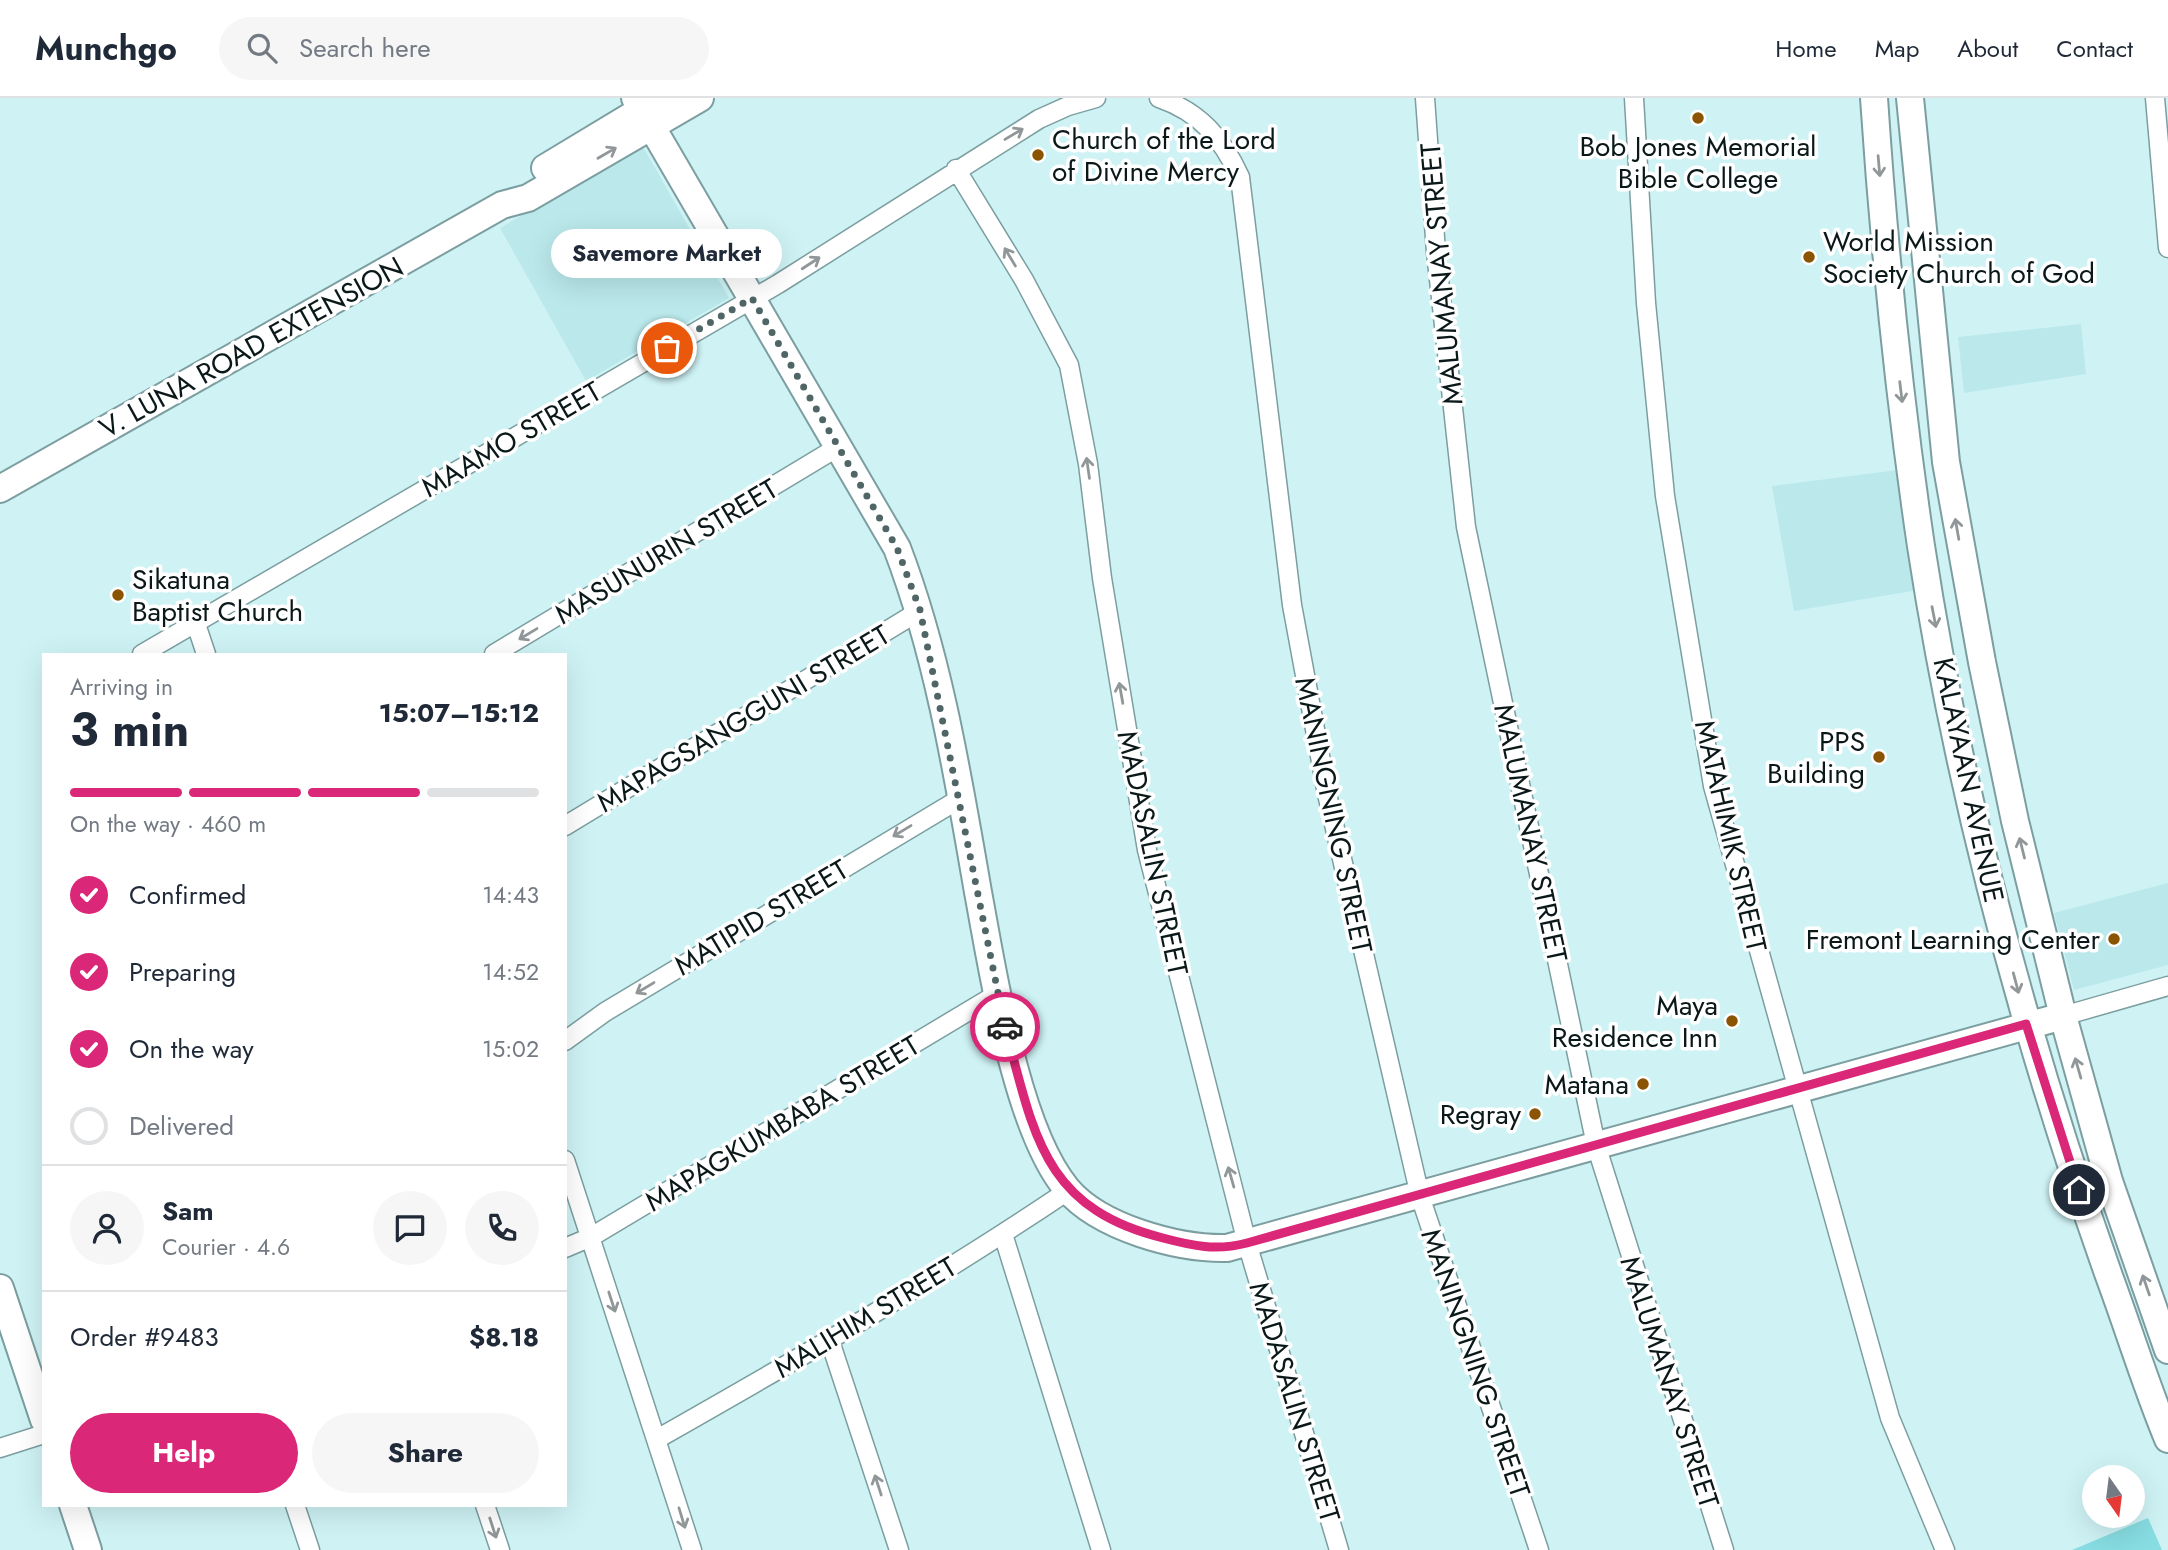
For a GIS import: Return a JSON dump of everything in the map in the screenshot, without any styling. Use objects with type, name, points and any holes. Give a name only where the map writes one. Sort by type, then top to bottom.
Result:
[{"type":"street","name":"V. LUNA ROAD EXTENSION","points":[[0,489],[502,205],[528,198],[648,108],[700,98]]},
{"type":"street","name":"MAAMO STREET","points":[[144,653],[752,298],[1039,119],[1068,106],[1096,98]]},
{"type":"street","name":"MANINGNING STREET","points":[[1159,98],[1178,104],[1216,133],[1240,177],[1292,605],[1327,794],[1420,1196],[1539,1550]]},
{"type":"street","name":"MALUMANAY STREET","points":[[1425,98],[1436,252],[1466,527],[1596,1145],[1724,1550]]},
{"type":"street","name":"MATAHIMIK STREET","points":[[1634,98],[1646,303],[1668,509],[1713,786],[1890,1418],[1945,1550]]},
{"type":"street","name":"KALAYAAN AVENUE","points":[[1874,98],[1886,271],[1923,554],[1985,866],[2026,1024],[2079,1190],[2168,1439]]},
{"type":"street","name":"KALAYAAN AVENUE","points":[[1910,98],[1945,462],[1994,723],[2063,1016],[2109,1181],[2168,1350]]},
{"type":"street","points":[[2155,98],[2168,248]]},
{"type":"street","points":[[648,108],[752,298],[897,548],[920,610],[961,798],[997,994],[1027,1108],[1054,1170],[1069,1190],[1107,1217],[1149,1235],[1204,1248],[1247,1243],[2168,986]]},
{"type":"street","name":"MADASALIN STREET","points":[[956,169],[1024,281],[1069,365],[1088,464],[1102,578],[1147,850],[1247,1243],[1339,1550]]},
{"type":"street","name":"MASUNURIN STREET","points":[[496,653],[838,447]]},
{"type":"street","name":"MAPAGSANGGUNI STREET","points":[[567,825],[920,610]]},
{"type":"street","points":[[196,624],[206,653]]},
{"type":"street","name":"MATIPID STREET","points":[[567,1040],[605,1012],[961,798]]},
{"type":"street","name":"MAPAGKUMBABA STREET","points":[[567,1247],[591,1237],[997,994]]},
{"type":"street","points":[[567,1166],[692,1550]]},
{"type":"street","name":"MALIHIM STREET","points":[[657,1439],[1003,1234],[1069,1190]]},
{"type":"street","points":[[1003,1234],[1101,1550]]},
{"type":"street","points":[[0,1288],[42,1414]]},
{"type":"street","points":[[829,1338],[899,1550]]},
{"type":"street","points":[[0,1448],[42,1435]]},
{"type":"street","points":[[74,1507],[88,1550]]},
{"type":"street","points":[[296,1507],[310,1550]]},
{"type":"street","points":[[486,1507],[500,1550]]},
{"type":"shaded area","points":[[642,145],[729,298],[586,381],[500,228]]},
{"type":"shaded area","points":[[2081,324],[2086,374],[1964,393],[1958,337]]},
{"type":"shaded area","points":[[1898,470],[1918,590],[1794,611],[1772,486]]},
{"type":"shaded area","name":"Fremont Learning Center","points":[[2168,883],[2168,965],[2074,990],[2054,913]]},
{"type":"shaded area","points":[[2148,1518],[2162,1550],[2072,1550],[2124,1528],[2146,1528]]},
{"type":"way so far","points":[[667,348],[752,298],[897,548],[920,610],[961,798],[1005,1027]]},
{"type":"place","name":"Bob Jones Memorial Bible College","points":[[1698,118]]},
{"type":"place","name":"Church of the Lord of Divine Mercy","points":[[1038,155]]},
{"type":"place","name":"World Mission Society Church of God","points":[[1809,257]]},
{"type":"place","name":"Savemore Market","points":[[667,348]]},
{"type":"place","name":"Sikatuna Baptist Church","points":[[118,595]]},
{"type":"place","name":"PPS Building","points":[[1879,757]]},
{"type":"place","name":"Fremont Learning Center","points":[[2114,939]]},
{"type":"place","name":"Maya Residence Inn","points":[[1732,1021]]},
{"type":"place","name":"Matana","points":[[1643,1084]]},
{"type":"place","name":"Regray","points":[[1535,1114]]},
{"type":"route","points":[[1005,1027],[1027,1108],[1054,1170],[1069,1190],[1086,1205],[1132,1230],[1204,1248],[1227,1248],[1420,1196],[2026,1024],[2079,1190]]}]
